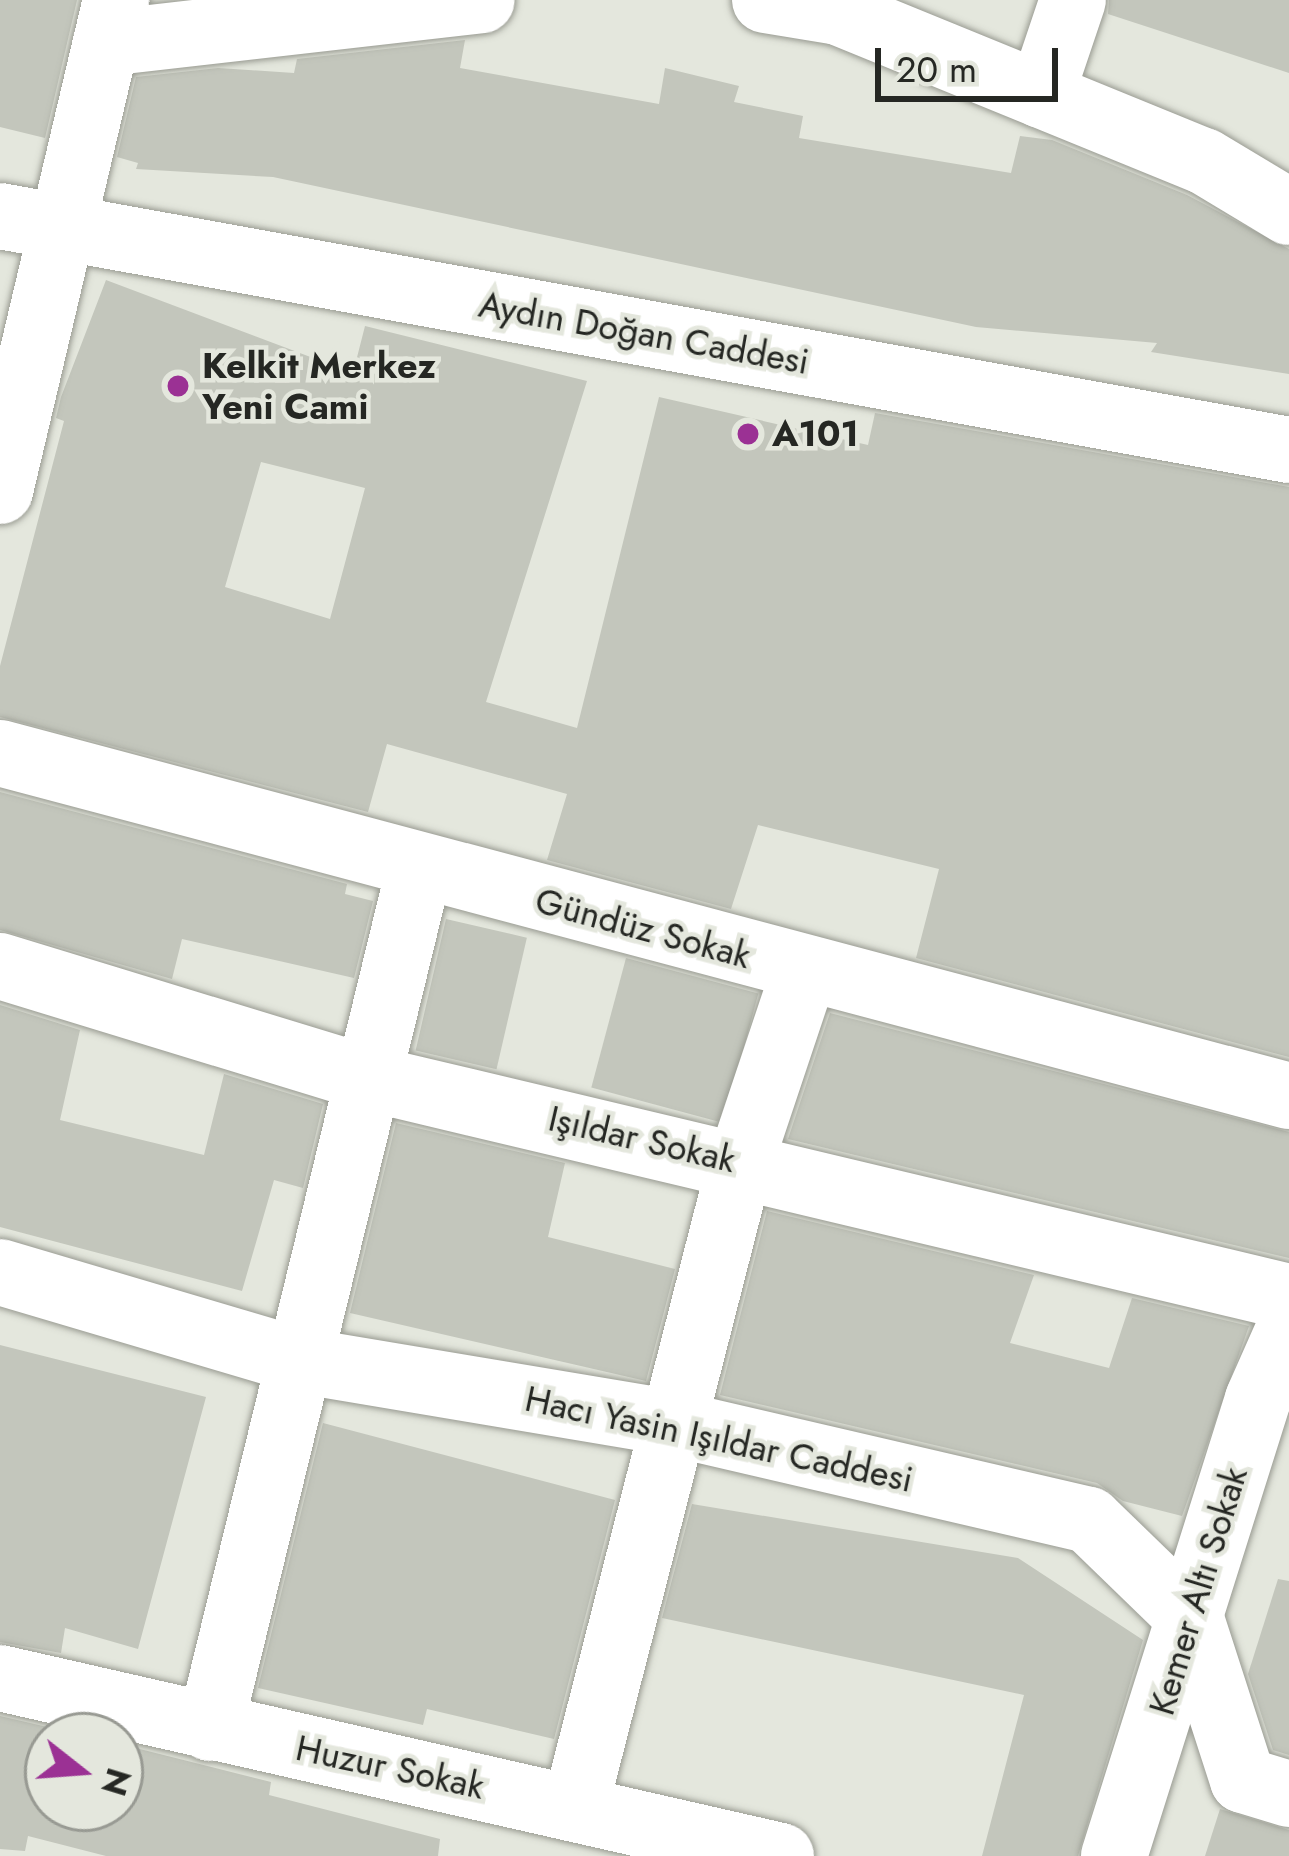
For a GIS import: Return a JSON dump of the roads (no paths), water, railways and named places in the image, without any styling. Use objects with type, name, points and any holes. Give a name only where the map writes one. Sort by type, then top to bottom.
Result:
[{"type":"street","points":[[0,491],[111,21],[482,0]]},
{"type":"street","points":[[765,0],[838,12],[1204,161],[1289,212]]},
{"type":"street","points":[[1041,95],[1073,0]]},
{"type":"street","name":"Aydın Doğan Caddesi","points":[[0,216],[1289,450]]},
{"type":"street","name":"Gündüz Sokak","points":[[0,752],[419,870],[1289,1096]]},
{"type":"street","points":[[210,1728],[364,1077],[419,870]]},
{"type":"street","name":"Işıldar Sokak","points":[[0,966],[364,1077],[741,1161],[1289,1297]]},
{"type":"street","points":[[575,1808],[741,1161],[805,970]]},
{"type":"street","name":"Hacı Yasin Işıldar Caddesi","points":[[0,1272],[296,1360],[672,1423],[1089,1520],[1191,1618],[1243,1780],[1289,1794]]},
{"type":"street","name":"Kemer Altı Sokak","points":[[1114,1856],[1258,1399],[1289,1329]]},
{"type":"street","name":"Huzur Sokak","points":[[0,1678],[781,1856]]},
{"type":"place","name":"Kelkit Merkez Yeni Cami","points":[[178,386]]},
{"type":"place","name":"A101","points":[[748,434]]}]
